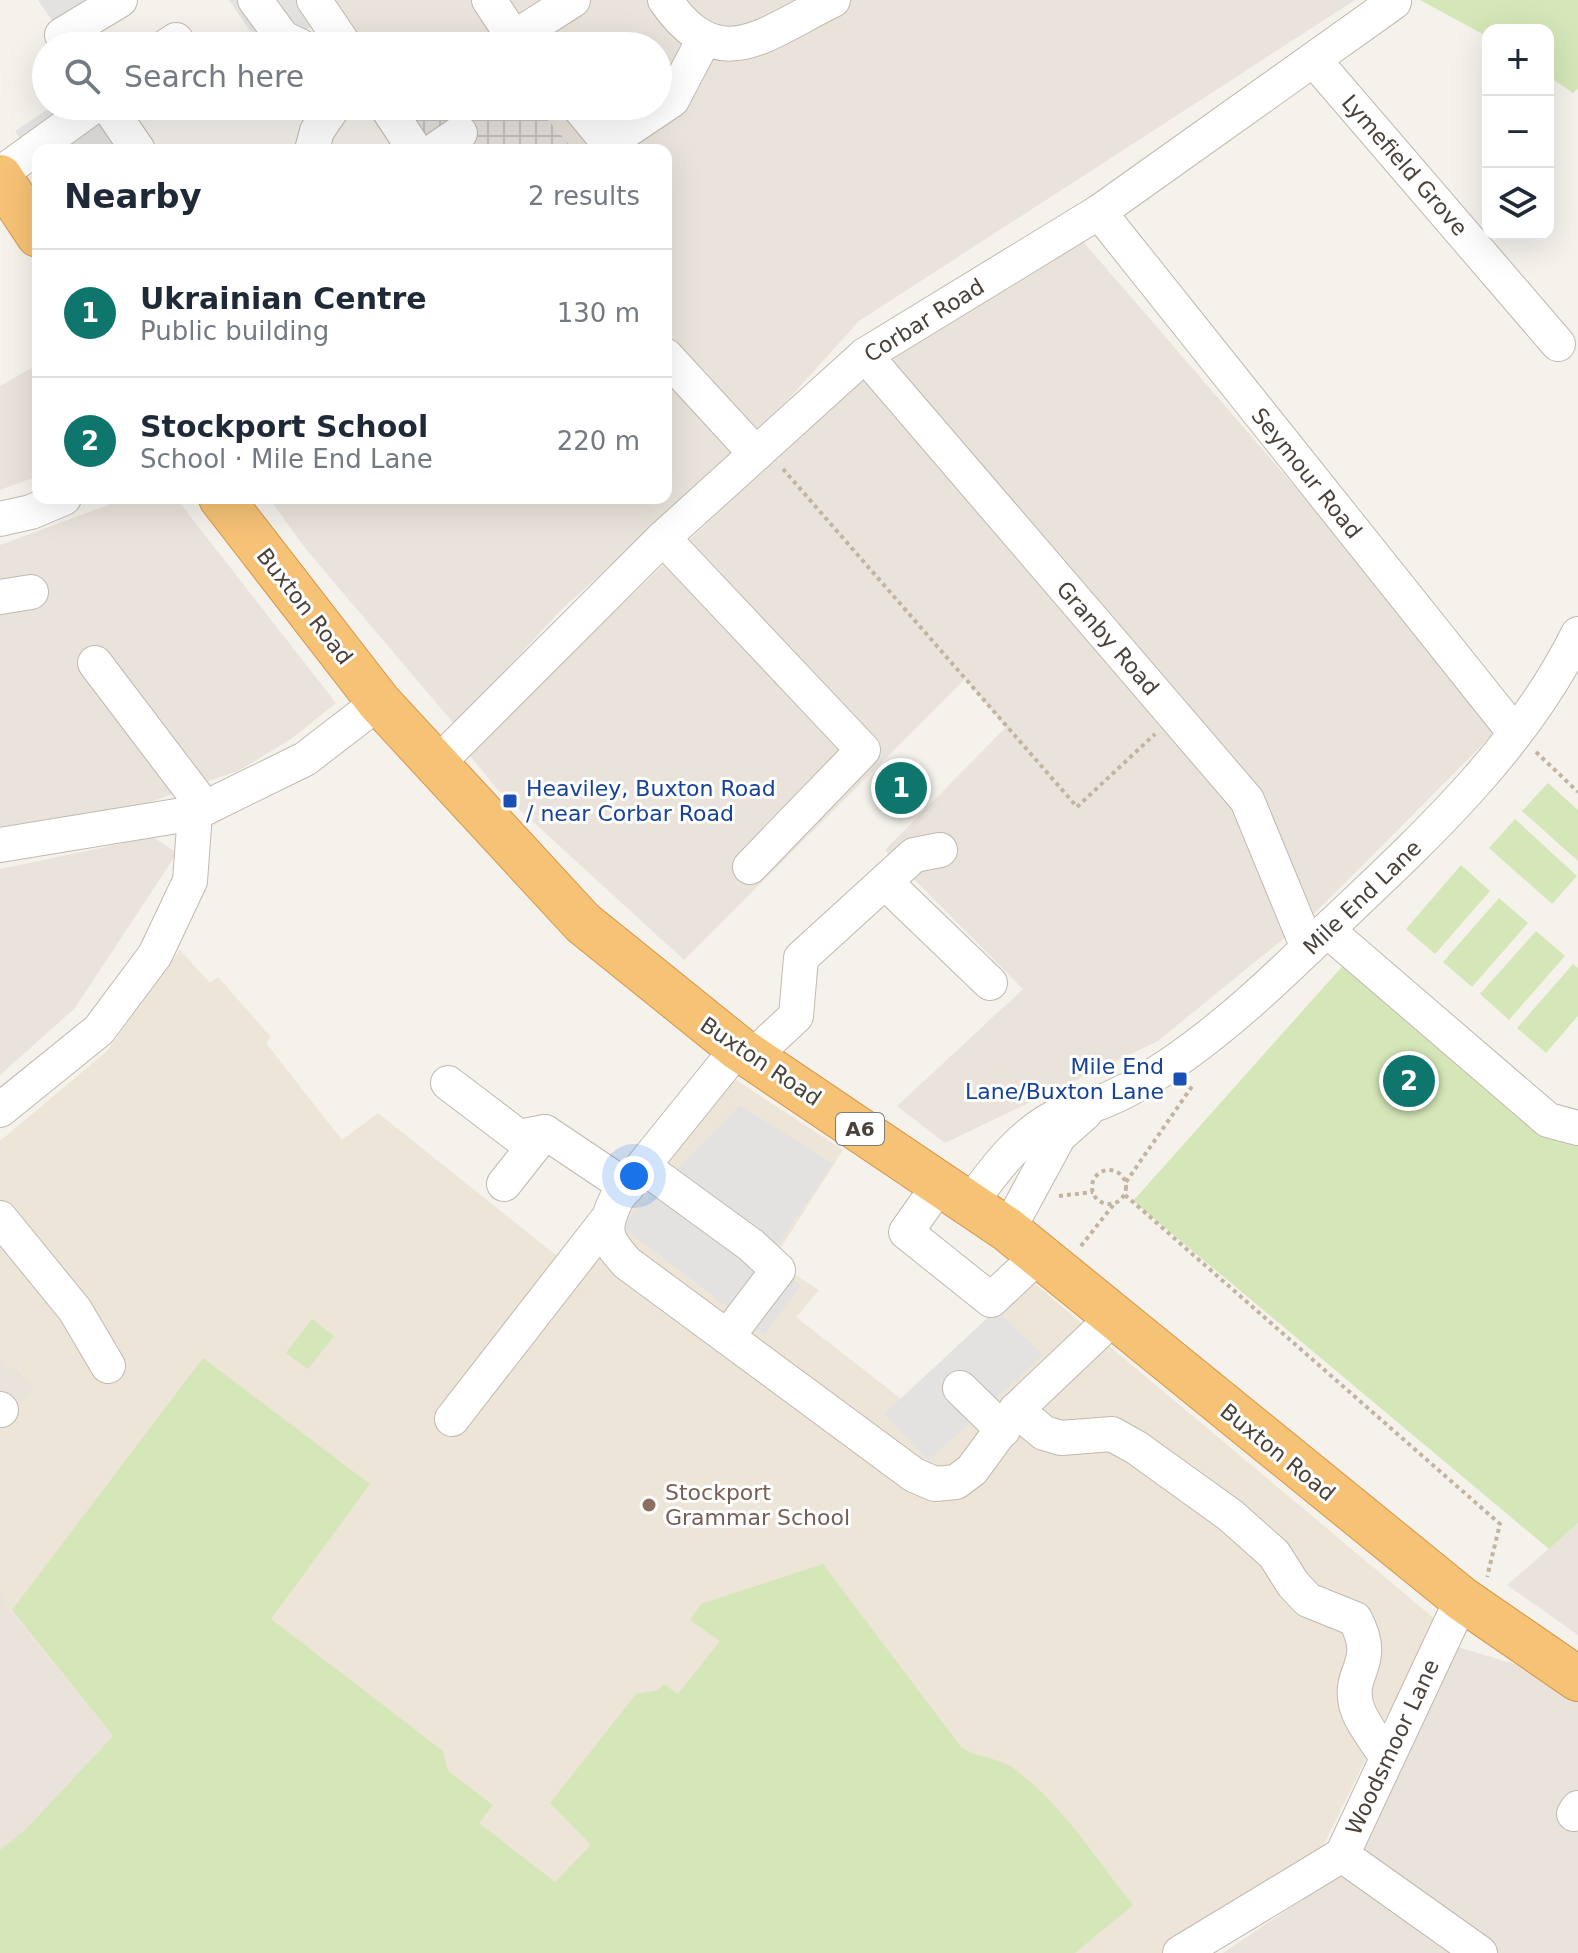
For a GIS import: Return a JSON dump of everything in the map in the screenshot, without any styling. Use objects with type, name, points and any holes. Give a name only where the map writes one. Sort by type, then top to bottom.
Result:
[{"type":"highway","points":[[0,176],[32,226]]},
{"type":"highway","name":"Buxton Road","points":[[226,504],[379,702],[583,923],[745,1053],[954,1194],[1035,1253],[1471,1604],[1576,1675]]},
{"type":"street","points":[[67,32],[120,0]]},
{"type":"street","points":[[255,0],[279,32]]},
{"type":"street","points":[[314,0],[336,32]]},
{"type":"street","points":[[489,0],[503,32]]},
{"type":"street","points":[[523,32],[573,0]]},
{"type":"street","points":[[665,0],[713,43],[745,42],[833,0]]},
{"type":"street","name":"Corbar Road","points":[[435,766],[663,538],[865,355],[1099,212],[1394,2]]},
{"type":"street","points":[[672,100],[713,43]]},
{"type":"street","name":"Lymefield Grove","points":[[1314,60],[1558,344]]},
{"type":"street","points":[[43,144],[75,120]]},
{"type":"street","points":[[118,120],[134,144]]},
{"type":"street","points":[[314,144],[324,120]]},
{"type":"street","points":[[401,120],[412,144]]},
{"type":"street","points":[[590,120],[607,141],[642,120]]},
{"type":"street","points":[[0,176],[32,152]]},
{"type":"street","name":"Seymour Road","points":[[1099,212],[1515,733]]},
{"type":"street","name":"Granby Road","points":[[865,355],[1247,800],[1318,939]]},
{"type":"street","points":[[672,362],[760,450]]},
{"type":"street","points":[[0,519],[50,504]]},
{"type":"street","points":[[663,538],[863,750],[750,867]]},
{"type":"street","name":"Mile End Lane","points":[[1094,1104],[1059,1136],[1035,1253],[991,1300],[906,1232],[954,1194],[995,1169],[1037,1128],[1064,1113],[1126,1091],[1191,1049],[1247,1007],[1428,835],[1515,733],[1565,660],[1578,634]]},
{"type":"street","points":[[0,1110],[99,1030],[155,955],[190,881],[200,810],[95,663]]},
{"type":"street","points":[[0,845],[200,810],[305,759],[379,702]]},
{"type":"street","points":[[452,1419],[606,1221],[635,1177],[745,1053],[796,1016],[801,958],[914,855],[940,850]]},
{"type":"street","points":[[885,882],[990,983]]},
{"type":"street","points":[[1318,939],[1548,1120],[1578,1128]]},
{"type":"street","points":[[448,1083],[519,1137],[545,1132],[635,1177],[751,1245],[778,1270],[727,1337]]},
{"type":"street","points":[[504,1184],[545,1132]]},
{"type":"street","points":[[0,1218],[75,1310],[108,1366]]},
{"type":"street","points":[[606,1221],[609,1244],[627,1263],[914,1475],[935,1484],[956,1482],[972,1470],[1009,1420],[1114,1317]]},
{"type":"street","points":[[960,1388],[1009,1420],[1044,1433],[1061,1438],[1112,1434],[1137,1448],[1230,1515],[1274,1554],[1293,1584],[1308,1600],[1355,1619],[1367,1651],[1356,1688],[1356,1704],[1387,1758]]},
{"type":"street","name":"Woodsmoor Lane","points":[[1185,1951],[1342,1855],[1387,1758],[1471,1604]]},
{"type":"street","points":[[1342,1855],[1480,1953]]},
{"type":"path","points":[[760,450],[1077,807],[1174,716]]},
{"type":"path","points":[[1515,733],[1578,792]]},
{"type":"path","points":[[1035,1253],[1125,1195],[1126,1182],[1195,1082]]},
{"type":"path","points":[[1114,1204],[1102,1203],[1093,1192],[1095,1178],[1104,1171],[1116,1171],[1126,1182]]},
{"type":"path","points":[[1051,1197],[1093,1192]]},
{"type":"path","points":[[1125,1195],[1500,1524],[1471,1604]]},
{"type":"shaded area","points":[[38,0],[108,0],[60,32]]},
{"type":"shaded area","points":[[229,0],[296,0],[313,25],[303,32],[251,32]]},
{"type":"shaded area","points":[[334,0],[1355,0],[859,321],[756,435],[561,610],[455,725],[305,548],[273,504],[672,504],[672,144],[569,144],[548,120],[672,120],[672,32],[357,32]]},
{"type":"shaded area","points":[[32,120],[115,120],[131,144],[32,144],[32,156],[15,131]]},
{"type":"shaded area","points":[[410,120],[548,120],[569,144],[389,144],[397,139]]},
{"type":"shaded area","points":[[1080,238],[1416,627],[1498,729],[1315,913],[1158,1041],[945,1143],[897,1106],[1023,989],[885,850],[1006,727],[965,679],[684,960],[496,788],[468,753],[862,374]]},
{"type":"shaded area","points":[[32,367],[32,478],[0,490],[0,386]]},
{"type":"shaded area","points":[[111,504],[181,504],[336,703],[291,739],[240,770],[142,805],[0,827],[0,545]]},
{"type":"shaded area","points":[[153,837],[177,853],[75,1008],[0,1075],[0,869]]},
{"type":"shaded area","name":"Stockport Grammar School","points":[[180,950],[210,983],[218,977],[271,1037],[266,1043],[342,1140],[378,1113],[567,1264],[716,1067],[843,1150],[773,1260],[819,1290],[796,1317],[904,1401],[1028,1278],[1435,1619],[1323,1846],[1170,1953],[0,1953],[0,1850],[25,1830],[113,1736],[12,1613],[0,1592],[0,1417],[34,1389],[16,1366],[8,1371],[0,1361],[0,1141],[107,1051]]},
{"type":"shaded area","points":[[740,1105],[833,1164],[769,1258],[801,1286],[764,1335],[621,1226]]},
{"type":"shaded area","points":[[996,1310],[1043,1355],[928,1461],[884,1414]]},
{"type":"shaded area","points":[[0,1361],[8,1371],[15,1366],[35,1389],[0,1417]]},
{"type":"shaded area","points":[[1578,1523],[1578,1635],[1507,1585]]},
{"type":"shaded area","points":[[0,1592],[12,1613],[113,1736],[25,1830],[0,1850]]},
{"type":"shaded area","points":[[1458,1647],[1564,1679],[1578,1688],[1578,1953],[1223,1953],[1346,1870]]},
{"type":"green space","points":[[1420,0],[1578,0],[1578,89],[1573,93],[1554,80],[1554,24],[1482,24],[1482,34]]},
{"type":"green space","points":[[1548,783],[1578,810],[1578,861],[1522,811]]},
{"type":"green space","points":[[1515,819],[1577,876],[1552,904],[1489,848]]},
{"type":"green space","points":[[1461,865],[1490,891],[1435,954],[1406,929]]},
{"type":"green space","points":[[1499,898],[1528,923],[1472,987],[1443,962]]},
{"type":"green space","points":[[1536,931],[1565,956],[1509,1020],[1480,994]]},
{"type":"green space","points":[[1347,961],[1578,1135],[1578,1523],[1549,1549],[1133,1201]]},
{"type":"green space","points":[[1573,964],[1578,968],[1578,1016],[1546,1053],[1517,1028]]},
{"type":"green space","points":[[312,1319],[334,1336],[308,1369],[286,1353]]},
{"type":"green space","points":[[203,1358],[370,1484],[271,1619],[443,1751],[448,1771],[493,1805],[479,1823],[555,1882],[591,1845],[550,1803],[636,1694],[658,1690],[664,1684],[678,1694],[720,1641],[690,1620],[701,1604],[823,1564],[961,1747],[1007,1764],[1047,1797],[1133,1905],[1075,1953],[0,1953],[0,1850],[25,1830],[113,1736],[12,1610]]},
{"type":"place","name":"Ukrainian Centre","points":[[901,788]]},
{"type":"place","name":"Heaviley, Buxton Road / near Corbar Road","points":[[510,801]]},
{"type":"place","name":"Mile End Lane/Buxton Lane","points":[[1180,1079]]},
{"type":"place","name":"Stockport School","points":[[1409,1081]]},
{"type":"place","name":"Stockport Grammar School","points":[[649,1505]]}]
